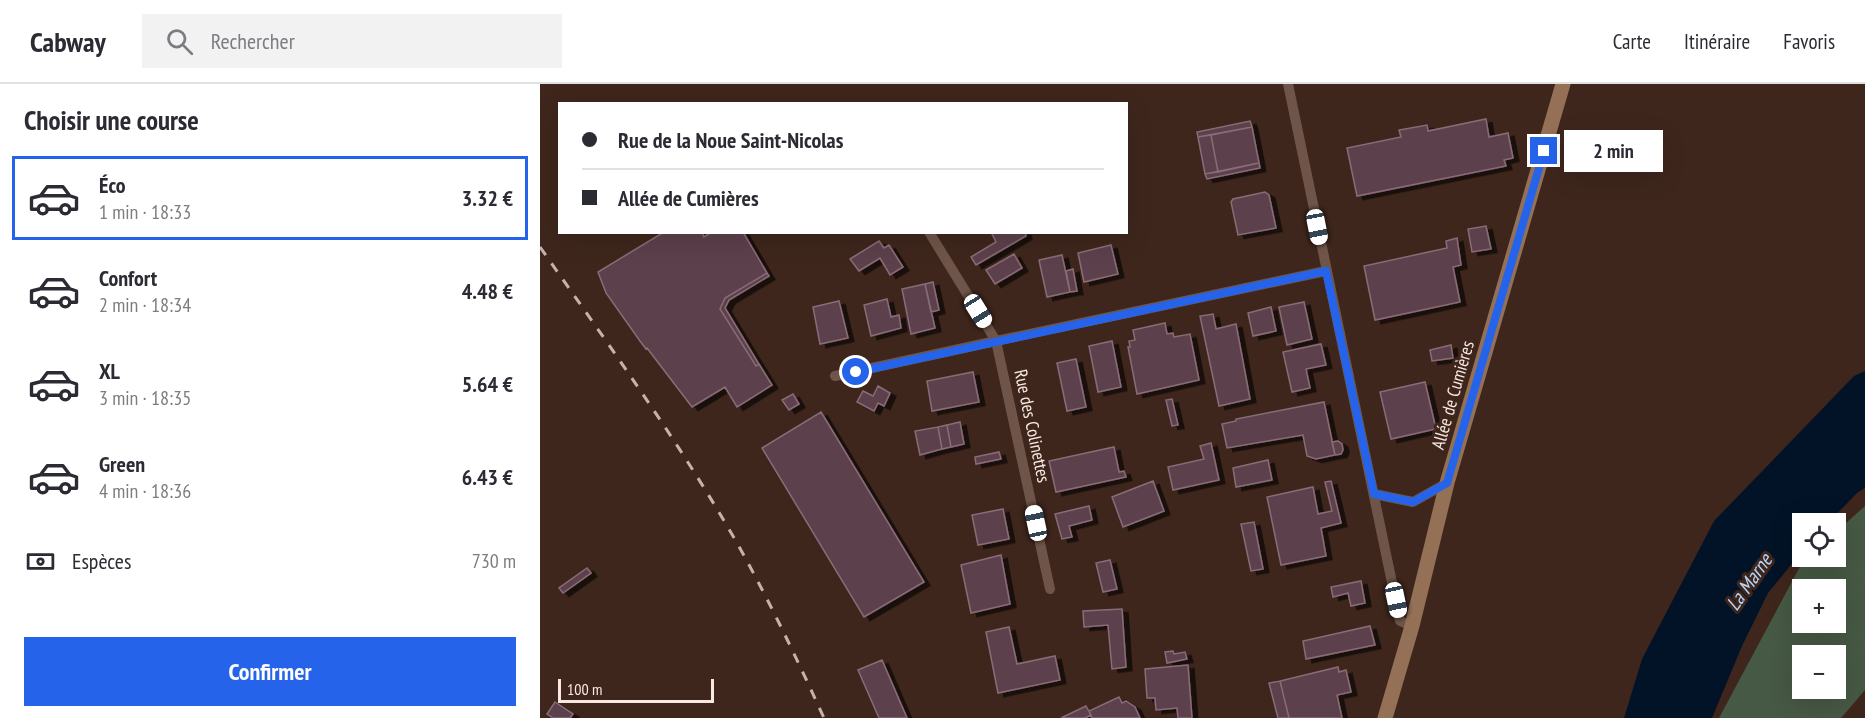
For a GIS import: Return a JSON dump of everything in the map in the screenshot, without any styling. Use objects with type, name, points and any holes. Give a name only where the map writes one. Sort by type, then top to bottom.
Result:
[{"type":"main road","name":"Allée de Cumières","points":[[1385,718],[1412,626],[1447,483],[1563,84]]},
{"type":"street","points":[[1288,84],[1400,621],[1412,626]]},
{"type":"street","name":"Rue des Colinettes","points":[[930,234],[996,341],[1050,589]]},
{"type":"street","points":[[835,376],[1326,271]]},
{"type":"street","points":[[1374,494],[1413,502],[1447,483]]},
{"type":"green space","points":[[1865,506],[1865,690],[1841,718],[1719,718],[1792,582],[1792,633],[1846,633],[1846,579],[1793,579],[1800,567],[1846,567],[1846,523]]},
{"type":"water","name":"La Marne","points":[[1865,371],[1865,488],[1838,513],[1792,513],[1792,564],[1768,593],[1742,646],[1712,718],[1624,718],[1642,659],[1714,521],[1854,376]]},
{"type":"building","points":[[1486,119],[1489,137],[1508,133],[1513,158],[1504,160],[1506,166],[1357,196],[1347,148],[1401,137],[1399,130],[1427,125],[1428,131]]},
{"type":"building","points":[[1250,121],[1252,127],[1198,137],[1197,132]]},
{"type":"building","points":[[1252,127],[1259,163],[1218,172],[1211,135]]},
{"type":"building","points":[[1211,135],[1218,172],[1205,174],[1198,137]]},
{"type":"building","points":[[1259,163],[1260,168],[1207,179],[1205,174]]},
{"type":"building","points":[[1265,192],[1269,195],[1276,228],[1238,235],[1231,202],[1233,199]]},
{"type":"building","points":[[1486,226],[1491,249],[1472,252],[1468,229]]},
{"type":"building","points":[[661,234],[703,234],[704,237],[709,234],[744,234],[767,273],[725,298],[720,309],[756,366],[759,364],[772,385],[737,407],[725,387],[692,407],[606,293],[598,272]]},
{"type":"building","points":[[992,234],[1026,234],[1026,236],[976,265],[971,257],[996,242]]},
{"type":"building","points":[[1457,238],[1461,265],[1453,267],[1460,302],[1375,320],[1364,266],[1447,248],[1446,241]]},
{"type":"building","points":[[879,241],[884,248],[889,245],[903,267],[890,275],[880,258],[859,271],[850,259]]},
{"type":"building","points":[[1111,245],[1118,274],[1084,282],[1078,253]]},
{"type":"building","points":[[1014,254],[1022,268],[995,284],[986,270]]},
{"type":"building","points":[[1062,255],[1070,292],[1047,297],[1039,260]]},
{"type":"building","points":[[1073,269],[1077,291],[1070,292],[1066,271]]},
{"type":"building","points":[[767,273],[769,276],[729,300],[725,308],[759,364],[756,366],[720,309],[725,298]]},
{"type":"building","points":[[933,282],[939,310],[931,312],[925,284]]},
{"type":"building","points":[[925,284],[935,328],[911,334],[902,289]]},
{"type":"building","points":[[887,299],[891,317],[899,315],[901,328],[871,336],[864,305]]},
{"type":"building","points":[[839,301],[848,338],[820,344],[813,307]]},
{"type":"building","points":[[1304,302],[1312,339],[1287,345],[1279,307]]},
{"type":"building","points":[[1271,307],[1276,331],[1253,336],[1248,313]]},
{"type":"building","points":[[1213,314],[1216,329],[1236,324],[1250,399],[1219,406],[1200,316]]},
{"type":"building","points":[[1165,323],[1167,334],[1173,333],[1174,337],[1190,334],[1199,380],[1137,394],[1128,347],[1130,347],[1129,341],[1135,340],[1133,330]]},
{"type":"building","points":[[1112,341],[1121,387],[1098,392],[1089,346]]},
{"type":"building","points":[[1321,344],[1326,365],[1306,369],[1310,388],[1292,392],[1283,352]]},
{"type":"building","points":[[1451,345],[1453,358],[1432,361],[1430,350]]},
{"type":"building","points":[[1076,359],[1086,407],[1067,411],[1057,363]]},
{"type":"building","points":[[973,372],[979,402],[932,411],[927,381]]},
{"type":"building","points":[[1425,382],[1436,429],[1391,439],[1380,392]]},
{"type":"building","points":[[878,386],[890,393],[884,406],[878,403],[874,411],[857,402],[863,391],[873,396]]},
{"type":"building","points":[[793,394],[799,404],[789,410],[782,400]]},
{"type":"building","points":[[1172,399],[1178,425],[1172,426],[1166,400]]},
{"type":"building","points":[[1324,402],[1335,455],[1316,459],[1307,456],[1303,435],[1227,448],[1222,424],[1236,421],[1236,419]]},
{"type":"building","points":[[821,412],[924,582],[864,617],[762,448]]},
{"type":"building","points":[[960,422],[964,444],[951,447],[947,425]]},
{"type":"building","points":[[947,425],[951,447],[942,449],[938,427]]},
{"type":"building","points":[[938,427],[942,449],[920,455],[915,431]]},
{"type":"building","points":[[1338,441],[1342,444],[1343,450],[1341,454],[1335,455],[1332,442]]},
{"type":"building","points":[[1211,443],[1219,480],[1173,490],[1168,467],[1204,459],[1200,446]]},
{"type":"building","points":[[1114,447],[1119,472],[1124,471],[1126,477],[1056,492],[1049,461]]},
{"type":"building","points":[[999,452],[1001,459],[976,464],[975,457]]},
{"type":"building","points":[[1268,460],[1272,480],[1236,487],[1233,468]]},
{"type":"building","points":[[1153,481],[1164,511],[1123,527],[1112,497]]},
{"type":"building","points":[[1331,481],[1341,523],[1321,528],[1326,556],[1281,565],[1267,497],[1313,487],[1318,514],[1332,511],[1325,482]]},
{"type":"building","points":[[1089,506],[1092,520],[1069,526],[1072,537],[1062,539],[1055,514]]},
{"type":"building","points":[[1003,509],[1009,539],[978,545],[972,515]]},
{"type":"building","points":[[1254,522],[1263,569],[1251,571],[1241,524]]},
{"type":"building","points":[[1001,555],[1010,604],[971,613],[961,565]]},
{"type":"building","points":[[1110,560],[1117,589],[1103,592],[1096,563]]},
{"type":"building","points":[[587,568],[591,573],[563,593],[559,588]]},
{"type":"building","points":[[1361,581],[1365,603],[1351,606],[1348,593],[1333,597],[1331,587]]},
{"type":"building","points":[[1122,609],[1126,667],[1112,669],[1108,625],[1084,627],[1083,611]]},
{"type":"building","points":[[1370,626],[1375,645],[1306,659],[1303,641]]},
{"type":"building","points":[[1009,627],[1017,664],[1055,656],[1060,680],[998,693],[986,632]]},
{"type":"building","points":[[1173,651],[1174,654],[1185,652],[1187,659],[1167,663],[1165,652]]},
{"type":"building","points":[[882,660],[907,718],[879,718],[858,670]]},
{"type":"building","points":[[1188,665],[1192,718],[1178,718],[1177,708],[1156,710],[1155,698],[1147,698],[1145,669]]},
{"type":"building","points":[[1338,667],[1339,672],[1346,670],[1351,692],[1337,695],[1342,718],[1289,718],[1280,681]]},
{"type":"building","points":[[1280,681],[1289,718],[1278,718],[1269,683]]},
{"type":"building","points":[[1119,697],[1122,703],[1126,701],[1135,707],[1140,718],[1092,718],[1089,711]]},
{"type":"building","points":[[555,702],[573,714],[570,718],[553,718],[547,714]]},
{"type":"building","points":[[1086,706],[1091,715],[1085,718],[1061,718]]},
{"type":"railway","points":[[540,247],[642,393],[691,467],[737,543],[824,718]]},
{"type":"route","points":[[856,372],[1326,271],[1374,494],[1413,502],[1447,483],[1544,151]]}]
